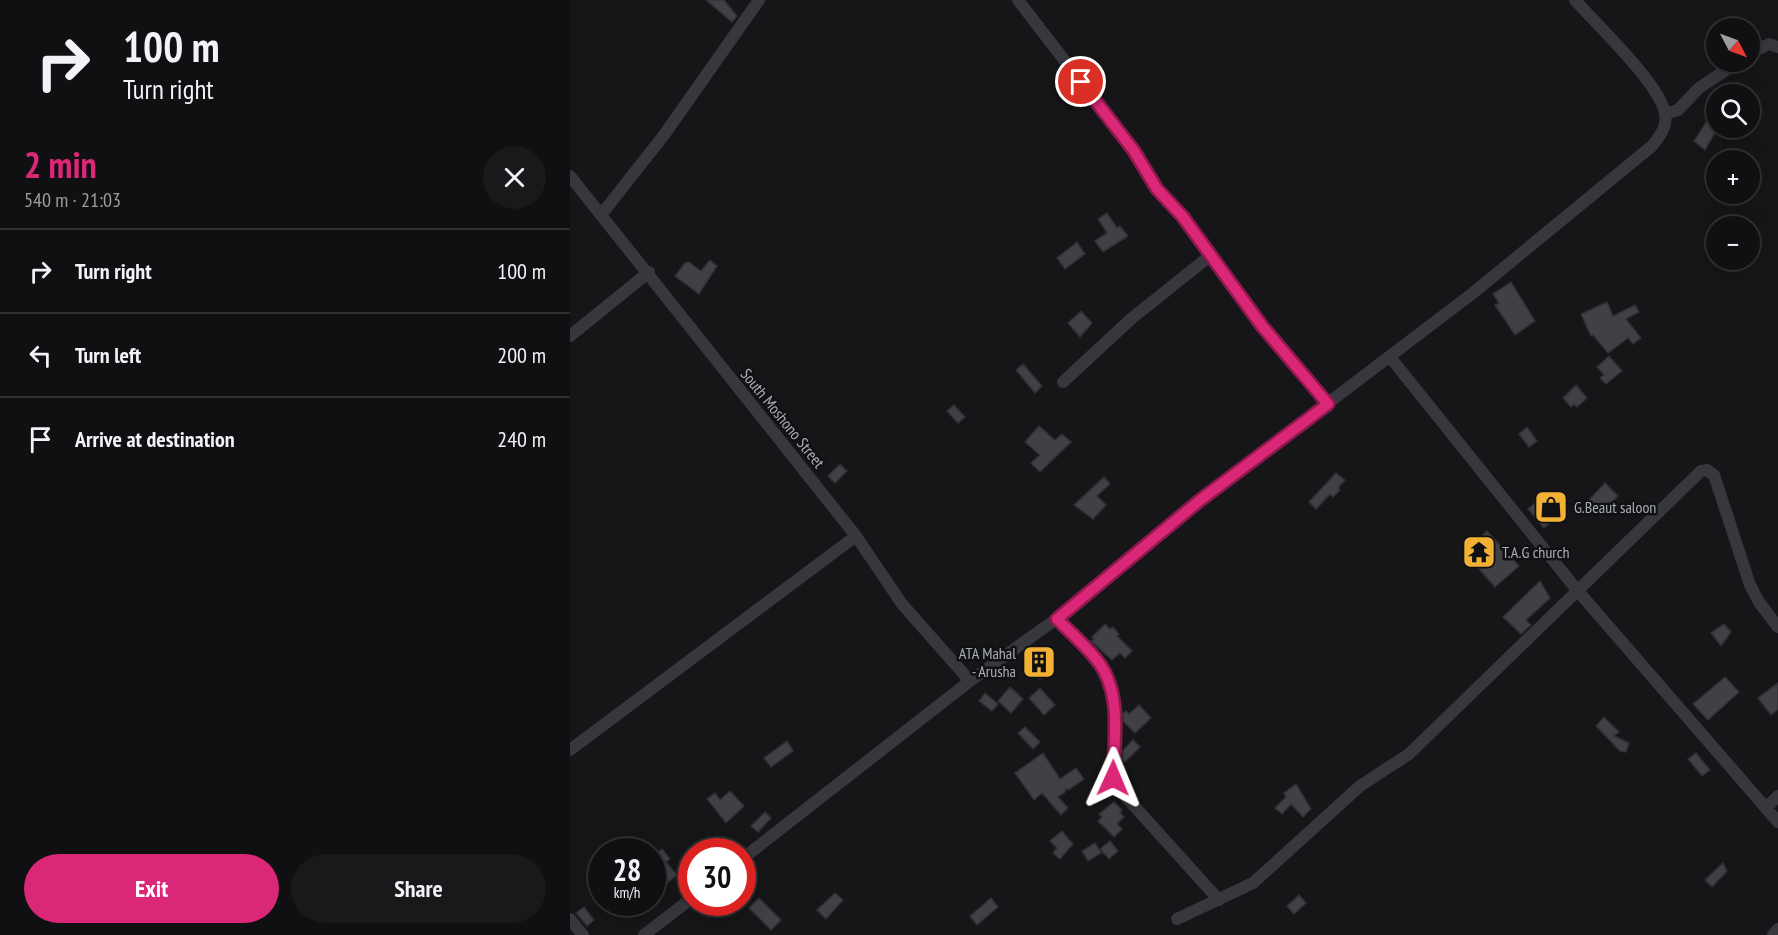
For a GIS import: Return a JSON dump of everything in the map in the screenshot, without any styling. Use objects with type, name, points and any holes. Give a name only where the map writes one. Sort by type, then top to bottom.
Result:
[{"type":"street","points":[[601,215],[664,135],[759,0]]},
{"type":"street","points":[[1018,0],[1134,151],[1157,189],[1183,217],[1284,354],[1328,404]]},
{"type":"street","points":[[756,848],[970,681],[1057,619],[1199,501],[1390,357],[1638,159],[1663,131],[1665,114],[1648,82],[1575,0]]},
{"type":"street","points":[[1760,48],[1769,44],[1778,47]]},
{"type":"street","points":[[1665,114],[1678,110],[1699,88],[1723,72]]},
{"type":"street","name":"South Moshono Street","points":[[570,176],[649,272],[745,399],[856,536],[902,604],[970,681]]},
{"type":"street","points":[[1063,382],[1131,319],[1211,255]]},
{"type":"street","points":[[570,336],[649,272]]},
{"type":"street","points":[[1390,357],[1577,590],[1778,822]]},
{"type":"street","points":[[1177,919],[1253,882],[1360,786],[1417,747],[1701,471],[1707,470],[1714,475],[1750,585],[1758,602],[1778,627]]},
{"type":"street","points":[[570,750],[856,536]]},
{"type":"street","points":[[1057,619],[1098,660],[1112,688],[1115,708],[1113,778],[1116,786],[1219,900]]},
{"type":"street","points":[[1766,808],[1778,796]]},
{"type":"street","points":[[644,935],[678,909]]},
{"type":"street","points":[[570,919],[583,935]]},
{"type":"street","points":[[1773,935],[1778,929]]},
{"type":"building","points":[[706,0],[724,0],[737,16],[732,22]]},
{"type":"building","points":[[1706,122],[1706,138],[1712,138],[1705,150],[1694,141]]},
{"type":"building","points":[[1107,213],[1117,228],[1120,226],[1128,236],[1103,252],[1095,241],[1107,233],[1098,219]]},
{"type":"building","points":[[1077,242],[1085,254],[1065,269],[1057,258]]},
{"type":"building","points":[[710,260],[717,266],[699,294],[675,276],[685,263],[689,262],[701,271]]},
{"type":"building","points":[[1511,282],[1535,321],[1515,335],[1495,305],[1499,303],[1493,294]]},
{"type":"building","points":[[1607,302],[1613,316],[1635,305],[1639,312],[1626,319],[1641,338],[1633,344],[1628,338],[1608,353],[1593,335],[1591,336],[1581,314]]},
{"type":"building","points":[[1081,311],[1092,323],[1080,337],[1068,323]]},
{"type":"building","points":[[1609,356],[1622,371],[1606,384],[1600,378],[1604,375],[1597,367]]},
{"type":"building","points":[[1023,364],[1042,386],[1035,393],[1016,370]]},
{"type":"building","points":[[1576,385],[1587,398],[1577,407],[1574,404],[1571,407],[1563,398]]},
{"type":"building","points":[[954,405],[965,417],[958,423],[947,411]]},
{"type":"building","points":[[1039,426],[1055,440],[1062,434],[1071,442],[1040,472],[1031,463],[1040,455],[1025,442]]},
{"type":"building","points":[[1527,427],[1537,441],[1529,447],[1519,434]]},
{"type":"building","points":[[840,464],[847,471],[835,483],[828,476]]},
{"type":"building","points":[[1336,473],[1345,480],[1338,488],[1340,490],[1333,497],[1330,494],[1316,509],[1309,502]]},
{"type":"building","points":[[1104,477],[1110,484],[1097,496],[1106,505],[1093,519],[1074,505]]},
{"type":"building","points":[[1605,483],[1618,496],[1612,502],[1615,505],[1600,515],[1587,502]]},
{"type":"building","points":[[1536,502],[1552,521],[1544,528],[1528,509]]},
{"type":"building","points":[[1487,531],[1519,566],[1495,587],[1464,552]]},
{"type":"building","points":[[1540,581],[1550,598],[1526,620],[1531,625],[1521,634],[1503,617]]},
{"type":"building","points":[[1105,624],[1110,629],[1113,627],[1119,634],[1117,636],[1132,651],[1125,658],[1120,653],[1112,660],[1091,641]]},
{"type":"building","points":[[1724,624],[1731,632],[1721,646],[1711,633]]},
{"type":"building","name":"ATA Mahal - Arusha","points":[[1031,648],[1036,652],[1039,649],[1044,653],[1046,651],[1054,658],[1040,679],[1030,670],[1033,666],[1023,657]]},
{"type":"building","points":[[1725,677],[1739,692],[1708,720],[1693,704]]},
{"type":"building","points":[[1778,683],[1778,709],[1771,715],[1758,698]]},
{"type":"building","points":[[1010,687],[1023,699],[1011,713],[998,701]]},
{"type":"building","points":[[1040,688],[1055,705],[1044,715],[1029,698]]},
{"type":"building","points":[[985,693],[998,704],[992,711],[979,701]]},
{"type":"building","points":[[1139,705],[1151,718],[1135,733],[1123,721],[1123,713],[1126,711],[1129,714]]},
{"type":"building","points":[[1604,717],[1619,732],[1614,736],[1629,743],[1626,752],[1620,751],[1596,726]]},
{"type":"building","points":[[1025,727],[1040,742],[1033,749],[1018,733]]},
{"type":"building","points":[[1133,740],[1140,747],[1125,762],[1122,759],[1123,750]]},
{"type":"building","points":[[787,741],[793,751],[771,767],[764,758]]},
{"type":"building","points":[[1043,753],[1060,779],[1076,768],[1084,779],[1068,790],[1066,788],[1065,792],[1058,797],[1068,808],[1061,815],[1042,793],[1034,800],[1015,773]]},
{"type":"building","points":[[1696,753],[1710,770],[1702,776],[1688,759]]},
{"type":"building","points":[[1296,784],[1311,809],[1303,817],[1291,804],[1282,814],[1275,808],[1286,797],[1284,793]]},
{"type":"building","points":[[730,791],[744,806],[726,823],[707,799],[715,793],[720,800]]},
{"type":"building","points":[[1114,802],[1122,810],[1120,813],[1124,817],[1117,824],[1122,829],[1114,837],[1098,821],[1102,817],[1099,814]]},
{"type":"building","points":[[765,812],[771,818],[758,832],[751,826]]},
{"type":"building","points":[[1062,831],[1073,844],[1060,859],[1053,853],[1057,848],[1050,841]]},
{"type":"building","points":[[1110,841],[1118,851],[1109,859],[1100,849]]},
{"type":"building","points":[[1095,843],[1101,853],[1088,861],[1082,851]]},
{"type":"building","points":[[666,862],[677,875],[666,882]]},
{"type":"building","points":[[1723,863],[1727,871],[1712,887],[1705,880]]},
{"type":"building","points":[[835,893],[843,900],[826,919],[817,910]]},
{"type":"building","points":[[1299,895],[1306,903],[1294,914],[1287,906]]},
{"type":"building","points":[[759,898],[781,920],[771,930],[756,915],[756,901]]},
{"type":"building","points":[[991,898],[998,907],[977,925],[970,916]]},
{"type":"building","points":[[584,907],[588,916],[594,920],[587,926],[576,913]]},
{"type":"place","name":"G.Beaut saloon","points":[[1551,507]]},
{"type":"place","name":"T.A.G church","points":[[1479,552]]},
{"type":"place","name":"ATA Mahal - Arusha","points":[[1039,662]]},
{"type":"route","points":[[1081,82],[1134,151],[1157,189],[1183,217],[1262,326],[1328,404],[1199,501],[1107,580],[1057,619],[1098,660],[1112,688],[1115,708],[1113,778]]}]
